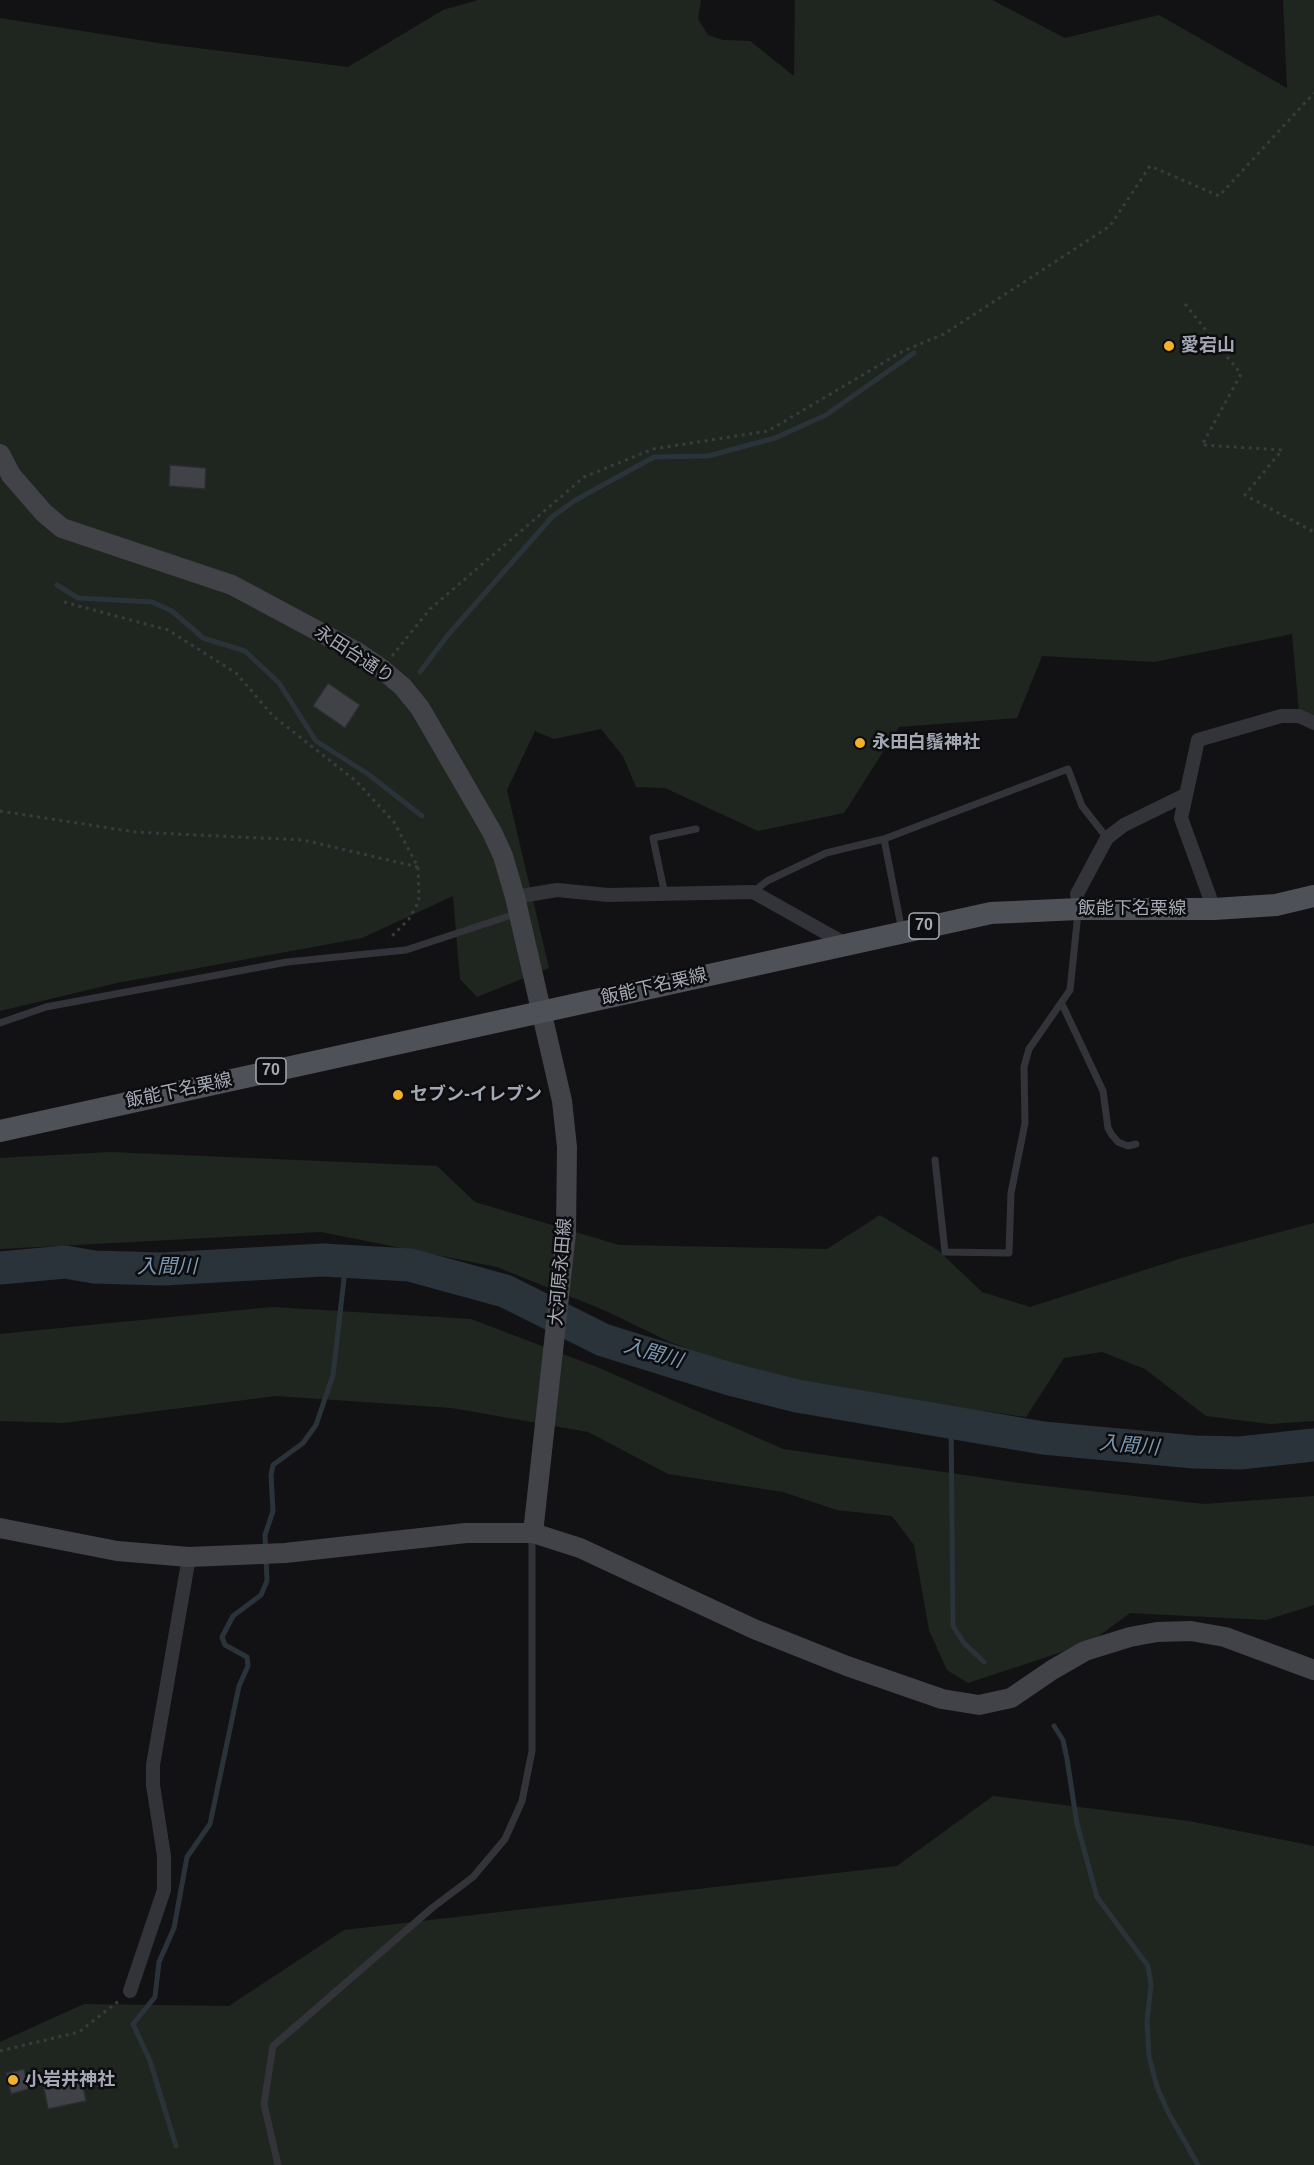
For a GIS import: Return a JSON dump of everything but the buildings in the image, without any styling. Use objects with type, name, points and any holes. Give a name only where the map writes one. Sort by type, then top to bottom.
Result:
[{"type":"main road","name":"飯能下名栗線","points":[[0,1131],[542,1013],[843,943],[991,913],[1079,909],[1214,909],[1276,905],[1314,896]]},
{"type":"street","name":"永田台通り","points":[[0,454],[11,475],[44,513],[62,528],[232,585],[357,652],[382,669],[409,694],[444,745],[492,832],[517,905],[542,1013]]},
{"type":"street","points":[[1214,909],[1181,818],[1183,796],[1198,740],[1281,716],[1299,716],[1314,723]]},
{"type":"street","points":[[1079,909],[1077,894],[1107,838],[1124,825],[1183,796]]},
{"type":"street","points":[[517,905],[556,890],[608,895],[753,892],[843,943]]},
{"type":"street","name":"大河原永田線","points":[[532,1533],[566,1233],[567,1147],[562,1101],[542,1013]]},
{"type":"street","points":[[0,1528],[117,1551],[189,1557],[285,1553],[466,1533],[532,1533],[580,1548],[754,1629],[942,1699],[979,1705],[993,1704],[1011,1698],[1085,1651],[1130,1636],[1157,1632],[1191,1631],[1225,1637],[1314,1670]]},
{"type":"street","points":[[130,1991],[164,1890],[164,1856],[153,1785],[153,1765],[189,1557]]},
{"type":"lane","points":[[753,892],[767,881],[826,853],[884,839],[1068,769],[1082,806],[1107,838]]},
{"type":"lane","points":[[664,895],[653,838],[696,829]]},
{"type":"lane","points":[[884,839],[902,931]]},
{"type":"lane","points":[[0,1023],[46,1007],[287,962],[406,950],[517,905]]},
{"type":"lane","points":[[935,1160],[945,1252],[1009,1253],[1011,1193],[1025,1123],[1024,1067],[1029,1049],[1070,990],[1074,973],[1079,909]]},
{"type":"lane","points":[[1062,1004],[1102,1091],[1108,1128],[1118,1142],[1128,1146],[1136,1144]]},
{"type":"lane","points":[[278,2165],[264,2104],[273,2046],[432,1908],[473,1877],[505,1839],[522,1801],[532,1751],[532,1533]]},
{"type":"path","points":[[382,669],[430,609],[584,477],[653,449],[768,431],[903,351],[944,334],[1110,226],[1150,166],[1219,196],[1314,93]]},
{"type":"path","points":[[1185,304],[1241,374],[1202,445],[1282,450],[1245,495],[1314,532]]},
{"type":"path","points":[[64,602],[168,630],[236,673],[273,716],[356,781],[394,822],[417,867],[419,901],[409,919],[394,935],[368,954]]},
{"type":"path","points":[[0,811],[135,832],[303,840],[417,867]]},
{"type":"path","points":[[0,2051],[79,2032],[130,1991]]},
{"type":"shaded area","points":[[478,0],[701,0],[698,19],[708,35],[723,40],[750,41],[794,76],[795,0],[992,0],[1065,38],[1159,15],[1287,88],[1283,0],[1314,0],[1314,719],[1299,712],[1292,634],[1154,662],[1042,656],[1017,718],[899,727],[844,813],[758,831],[665,788],[636,787],[623,756],[601,729],[554,739],[535,731],[507,790],[549,968],[477,997],[460,979],[453,896],[362,938],[117,983],[0,1011],[0,18],[158,43],[348,67],[443,10]]},
{"type":"shaded area","points":[[109,1152],[437,1166],[475,1202],[619,1245],[827,1249],[880,1215],[939,1251],[982,1292],[1030,1307],[1182,1258],[1314,1223],[1314,1421],[1270,1424],[1206,1416],[1145,1369],[1102,1352],[1064,1358],[1026,1417],[777,1382],[670,1342],[606,1311],[497,1267],[321,1232],[0,1249],[0,1158]]},
{"type":"shaded area","points":[[272,1307],[471,1319],[597,1367],[783,1449],[1020,1483],[1203,1504],[1314,1496],[1314,1605],[1266,1620],[1130,1613],[1089,1643],[968,1683],[947,1670],[929,1630],[914,1545],[892,1516],[837,1510],[783,1492],[668,1474],[588,1432],[452,1408],[276,1396],[63,1423],[0,1421],[0,1334]]},
{"type":"shaded area","points":[[993,1796],[1189,1821],[1314,1846],[1314,2165],[0,2165],[0,2042],[84,2004],[229,2006],[344,1930],[897,1866]]},
{"type":"waterway","points":[[420,672],[448,635],[552,517],[574,501],[654,457],[708,456],[775,438],[826,415],[914,353]]},
{"type":"waterway","points":[[57,585],[78,598],[152,602],[172,611],[203,638],[245,651],[279,683],[316,741],[368,774],[422,816]]},
{"type":"waterway","name":"入間川","points":[[0,1268],[65,1262],[94,1267],[163,1269],[323,1260],[410,1265],[505,1291],[603,1340],[730,1379],[797,1396],[1043,1438],[1194,1452],[1240,1453],[1314,1445]]},
{"type":"waterway","points":[[176,2146],[150,2061],[133,2024],[155,1997],[159,1962],[174,1928],[187,1857],[210,1824],[239,1686],[248,1666],[247,1657],[225,1645],[222,1637],[233,1616],[261,1595],[267,1581],[265,1535],[273,1511],[271,1475],[273,1465],[303,1443],[316,1425],[333,1375],[346,1261]]},
{"type":"waterway","points":[[951,1421],[953,1626],[964,1643],[984,1662]]},
{"type":"waterway","points":[[1054,1726],[1063,1740],[1077,1824],[1097,1897],[1148,1966],[1151,1985],[1147,2021],[1149,2056],[1157,2087],[1168,2112],[1198,2165]]},
{"type":"place","name":"愛宕山","points":[[1169,346]]},
{"type":"place","name":"永田白鬚神社","points":[[860,743]]},
{"type":"place","name":"セブン-イレブン","points":[[398,1095]]},
{"type":"place","name":"小岩井神社","points":[[13,2080]]}]
